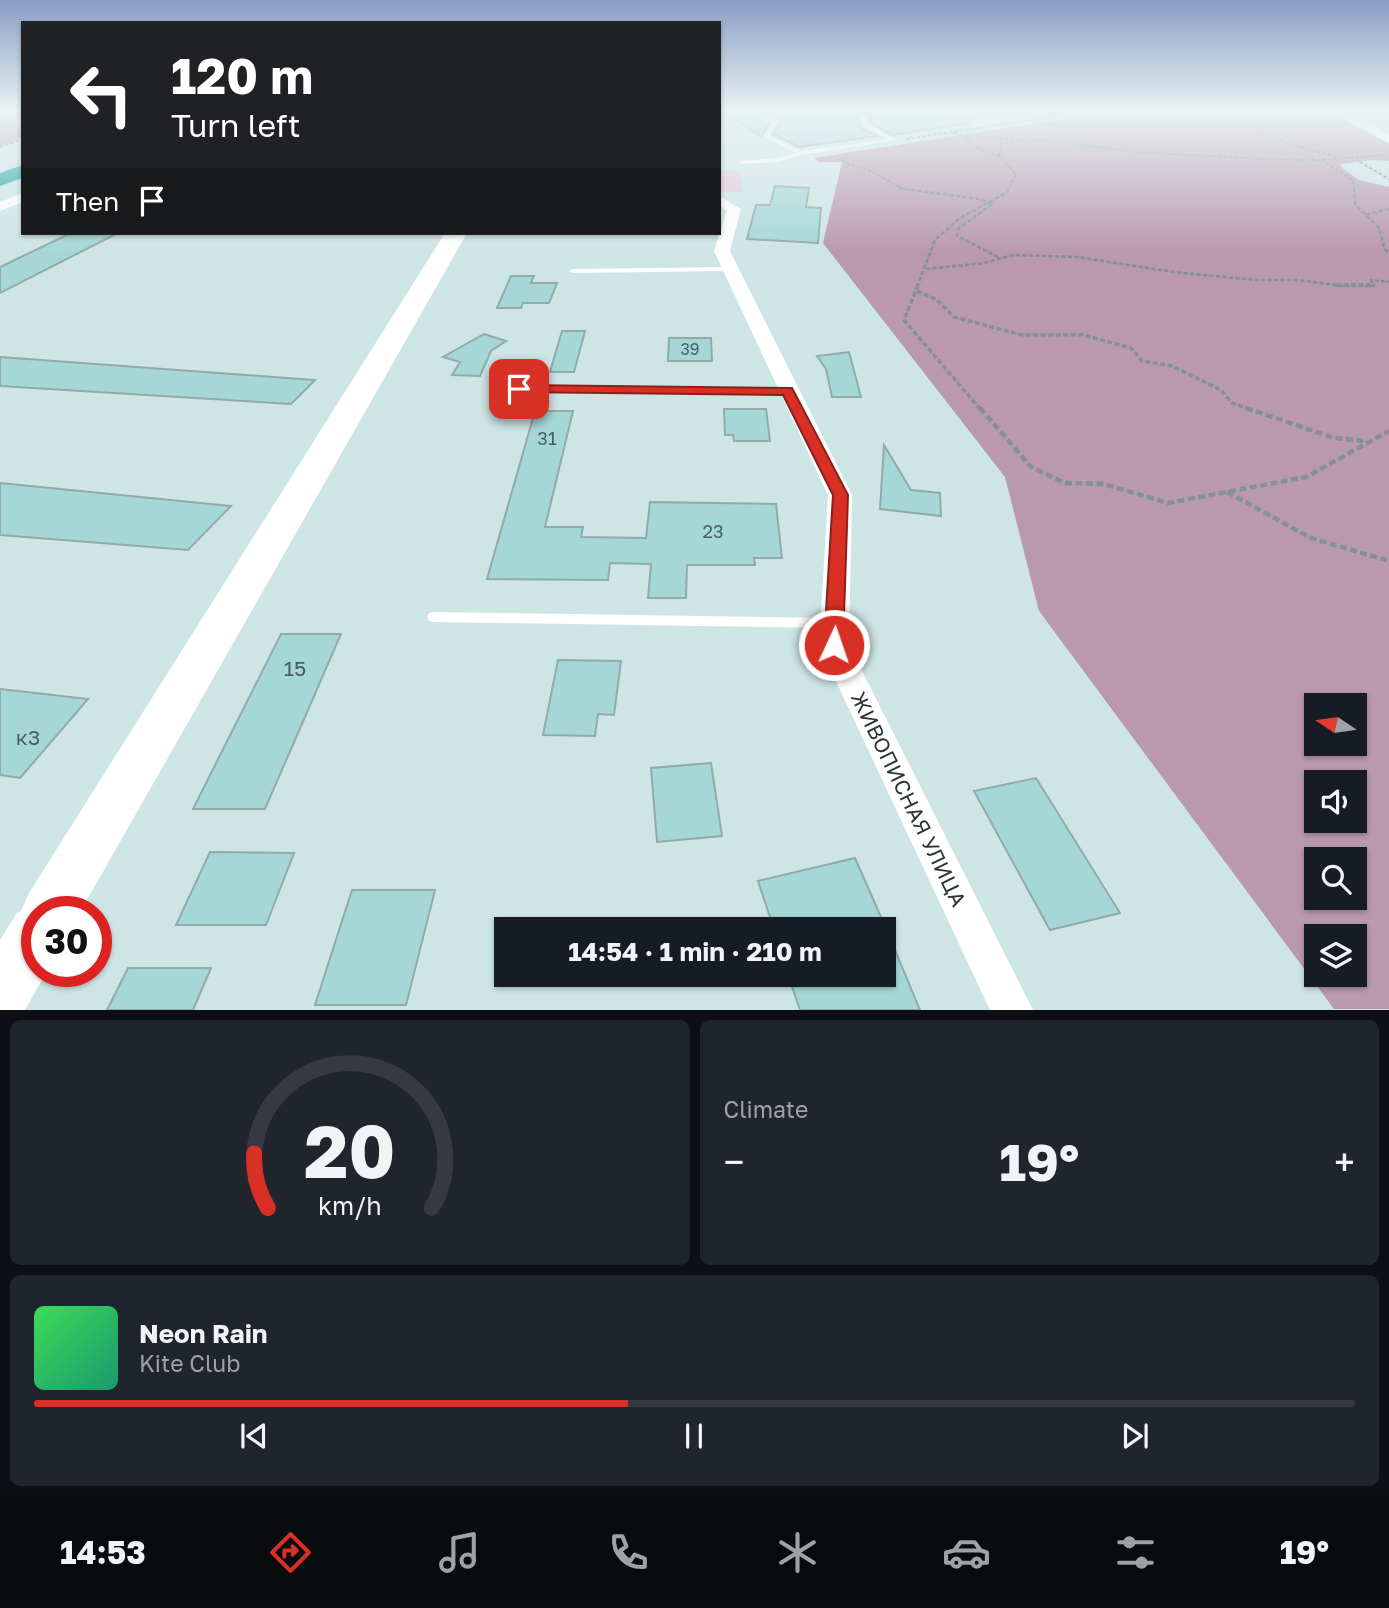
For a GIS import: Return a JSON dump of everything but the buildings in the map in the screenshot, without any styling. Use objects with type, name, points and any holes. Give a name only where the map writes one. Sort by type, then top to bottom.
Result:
[{"type":"street","points":[[0,208],[21,198]]},
{"type":"street","name":"ЖИВОПИСНАЯ УЛИЦА","points":[[721,201],[734,209],[722,251],[840,495],[834,645],[1012,1010]]},
{"type":"street","points":[[59,896],[455,235]]},
{"type":"street","points":[[0,994],[21,959]]},
{"type":"lane","points":[[741,162],[782,159]]},
{"type":"lane","points":[[573,271],[731,269]]},
{"type":"lane","points":[[519,389],[788,391]]},
{"type":"lane","points":[[434,617],[835,622]]},
{"type":"path","points":[[841,159],[850,166],[863,167],[898,188],[994,205],[982,210],[959,228],[957,236],[999,258]]},
{"type":"path","points":[[1002,159],[1016,174],[1006,193],[960,218],[935,240],[904,320],[1031,467],[1065,483],[1104,484],[1168,503],[1306,477],[1389,431]]},
{"type":"path","points":[[1266,159],[1329,159]]},
{"type":"path","points":[[1358,159],[1389,179]]},
{"type":"path","points":[[1320,160],[1353,180],[1355,204],[1379,228],[1385,250],[1389,252]]},
{"type":"path","points":[[1365,215],[1389,209]]},
{"type":"path","points":[[926,269],[984,263],[1013,255],[1077,257],[1174,272],[1255,280],[1298,280],[1343,286],[1374,286],[1371,280],[1389,282]]},
{"type":"path","points":[[917,291],[937,300],[954,317],[1022,335],[1083,335],[1131,348],[1142,361],[1172,366],[1221,390],[1232,403],[1334,438],[1368,441]]},
{"type":"path","points":[[1226,491],[1311,538],[1389,561]]},
{"type":"shaded area","points":[[815,159],[1389,159],[1353,162],[1341,164],[1341,167],[1359,180],[1389,187],[1389,1009],[1334,1009],[1318,987],[1367,987],[1367,924],[1304,924],[1304,969],[1039,611],[1005,477],[823,243],[842,162],[819,162]]},
{"type":"shaded area","points":[[721,171],[740,171],[742,192],[721,192]]},
{"type":"route","points":[[519,389],[788,391],[840,495],[834,645]]}]
